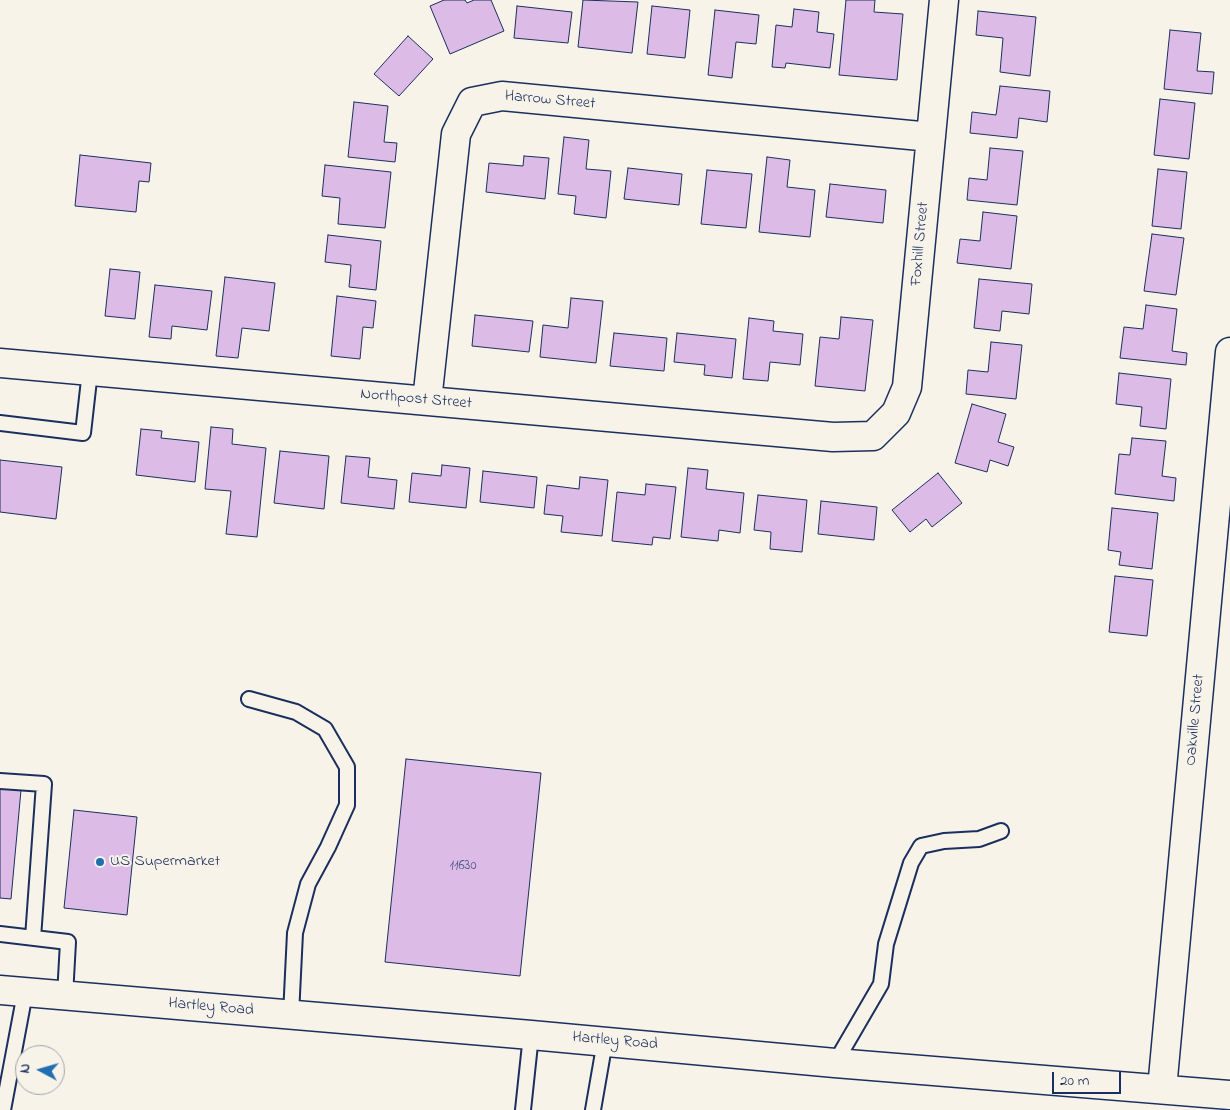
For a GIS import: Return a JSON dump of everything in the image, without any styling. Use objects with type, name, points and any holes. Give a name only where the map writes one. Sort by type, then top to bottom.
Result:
[{"type":"street","name":"Foxhill Street","points":[[833,437],[873,436],[896,413],[907,387],[944,0]]},
{"type":"street","name":"Harrow Street","points":[[427,401],[456,134],[472,102],[502,96],[931,137]]},
{"type":"street","name":"Oakville Street","points":[[1162,1089],[1230,352]]},
{"type":"street","name":"Northpost Street","points":[[0,363],[833,437]]},
{"type":"street","name":"Hartley Road","points":[[13,992],[1230,1095]]},
{"type":"lane","points":[[0,423],[83,433],[90,371]]},
{"type":"lane","points":[[249,699],[296,712],[325,729],[347,767],[347,805],[328,847],[308,884],[295,933],[291,1015]]},
{"type":"lane","points":[[0,780],[44,784],[33,938]]},
{"type":"lane","points":[[836,1063],[881,984],[886,944],[910,862],[921,846],[944,841],[979,839],[1001,831]]},
{"type":"lane","points":[[0,934],[68,942],[65,996]]},
{"type":"lane","points":[[3,1110],[13,992]]},
{"type":"lane","points":[[523,1110],[531,1035]]},
{"type":"lane","points":[[593,1110],[605,1041]]},
{"type":"building","points":[[444,0],[465,0],[467,3],[474,0],[491,0],[504,31],[450,54],[430,6]]},
{"type":"building","points":[[583,0],[638,2],[632,53],[578,47]]},
{"type":"building","points":[[846,0],[875,0],[874,12],[903,14],[897,80],[839,75]]},
{"type":"building","points":[[517,6],[572,12],[568,43],[514,38]]},
{"type":"building","points":[[652,6],[690,10],[685,58],[647,54]]},
{"type":"building","points":[[794,9],[819,12],[817,32],[834,34],[830,68],[786,63],[785,68],[772,67],[776,25],[792,27]]},
{"type":"building","points":[[715,10],[759,15],[756,44],[736,42],[732,78],[708,75]]},
{"type":"building","points":[[978,11],[1036,17],[1030,76],[1000,72],[1003,38],[976,35]]},
{"type":"building","points":[[1170,30],[1201,33],[1197,71],[1214,72],[1212,94],[1164,89]]},
{"type":"building","points":[[408,36],[433,59],[399,96],[374,74]]},
{"type":"building","points":[[1000,86],[1050,91],[1047,122],[1019,118],[1017,138],[970,133],[972,112],[996,115]]},
{"type":"building","points":[[1160,99],[1195,103],[1189,159],[1154,155]]},
{"type":"building","points":[[354,102],[388,106],[384,142],[397,143],[395,162],[348,157]]},
{"type":"building","points":[[564,137],[589,140],[586,169],[611,171],[606,218],[574,214],[576,196],[558,194]]},
{"type":"building","points":[[990,148],[1023,151],[1017,205],[967,200],[969,178],[987,180]]},
{"type":"building","points":[[80,155],[151,163],[149,182],[139,181],[136,212],[75,206]]},
{"type":"building","points":[[524,156],[549,158],[545,199],[486,192],[489,163],[523,166]]},
{"type":"building","points":[[767,157],[790,160],[787,187],[815,190],[810,237],[759,232]]},
{"type":"building","points":[[325,165],[391,172],[385,228],[338,224],[340,198],[322,196]]},
{"type":"building","points":[[628,168],[682,174],[679,205],[624,199]]},
{"type":"building","points":[[1158,169],[1187,172],[1181,229],[1152,226]]},
{"type":"building","points":[[707,170],[752,174],[746,228],[701,224]]},
{"type":"building","points":[[830,184],[886,190],[883,223],[826,217]]},
{"type":"building","points":[[983,212],[1017,216],[1011,269],[957,263],[960,239],[980,241]]},
{"type":"building","points":[[1152,234],[1184,238],[1176,295],[1144,291]]},
{"type":"building","points":[[328,235],[381,241],[376,290],[349,287],[351,265],[325,262]]},
{"type":"building","points":[[110,269],[140,272],[135,319],[105,316]]},
{"type":"building","points":[[225,277],[275,283],[269,331],[242,328],[238,358],[216,356]]},
{"type":"building","points":[[979,279],[1032,284],[1029,314],[1002,311],[1000,331],[974,328]]},
{"type":"building","points":[[155,285],[212,291],[207,330],[172,326],[171,339],[149,337]]},
{"type":"building","points":[[337,296],[376,301],[373,328],[363,327],[360,359],[331,356]]},
{"type":"building","points":[[571,298],[603,301],[596,363],[540,357],[543,325],[568,328]]},
{"type":"building","points":[[1146,305],[1177,309],[1172,351],[1187,353],[1186,365],[1120,358],[1124,327],[1143,329]]},
{"type":"building","points":[[475,315],[533,321],[529,352],[472,346]]},
{"type":"building","points":[[841,317],[873,320],[865,391],[815,386],[820,337],[839,339]]},
{"type":"building","points":[[749,318],[774,321],[773,331],[803,334],[800,365],[770,362],[768,381],[743,379]]},
{"type":"building","points":[[614,333],[667,338],[664,371],[610,366]]},
{"type":"building","points":[[677,333],[736,339],[732,378],[704,375],[705,365],[674,362]]},
{"type":"building","points":[[991,342],[1022,345],[1016,399],[966,394],[968,370],[988,372]]},
{"type":"building","points":[[1119,373],[1171,379],[1166,429],[1140,426],[1142,407],[1116,404]]},
{"type":"building","points":[[972,404],[1006,414],[998,442],[1014,447],[1008,466],[990,460],[987,472],[955,463]]},
{"type":"building","points":[[211,427],[233,429],[232,444],[266,448],[257,537],[226,534],[231,491],[205,489]]},
{"type":"building","points":[[141,429],[162,431],[161,438],[199,442],[195,482],[136,475]]},
{"type":"building","points":[[1132,438],[1166,441],[1162,476],[1176,478],[1174,501],[1115,494],[1119,454],[1130,455]]},
{"type":"building","points":[[280,451],[329,456],[324,509],[274,503]]},
{"type":"building","points":[[346,456],[370,458],[368,477],[397,480],[394,509],[341,503]]},
{"type":"building","points":[[0,460],[62,467],[56,519],[0,512]]},
{"type":"building","points":[[442,465],[470,468],[466,508],[409,502],[412,473],[441,476]]},
{"type":"building","points":[[688,468],[708,470],[706,489],[744,493],[740,533],[719,530],[718,541],[681,537]]},
{"type":"building","points":[[483,471],[537,477],[534,508],[480,502]]},
{"type":"building","points":[[938,473],[962,503],[932,527],[926,519],[910,532],[892,510]]},
{"type":"building","points":[[580,477],[608,480],[602,536],[561,532],[563,516],[544,514],[547,485],[579,489]]},
{"type":"building","points":[[646,484],[676,487],[670,539],[653,537],[652,545],[612,541],[617,492],[645,495]]},
{"type":"building","points":[[758,495],[807,500],[802,552],[770,549],[771,532],[754,530]]},
{"type":"building","points":[[821,501],[877,507],[874,540],[818,534]]},
{"type":"building","points":[[1112,508],[1158,513],[1152,569],[1119,565],[1121,552],[1108,550]]},
{"type":"building","points":[[1115,576],[1153,580],[1147,636],[1109,632]]},
{"type":"building","points":[[406,759],[541,773],[520,976],[385,962]]},
{"type":"building","points":[[0,788],[21,790],[11,899],[0,898]]},
{"type":"building","name":"US Supermarket","points":[[74,810],[137,817],[127,915],[64,908]]},
{"type":"place","name":"US Supermarket","points":[[100,862]]}]
